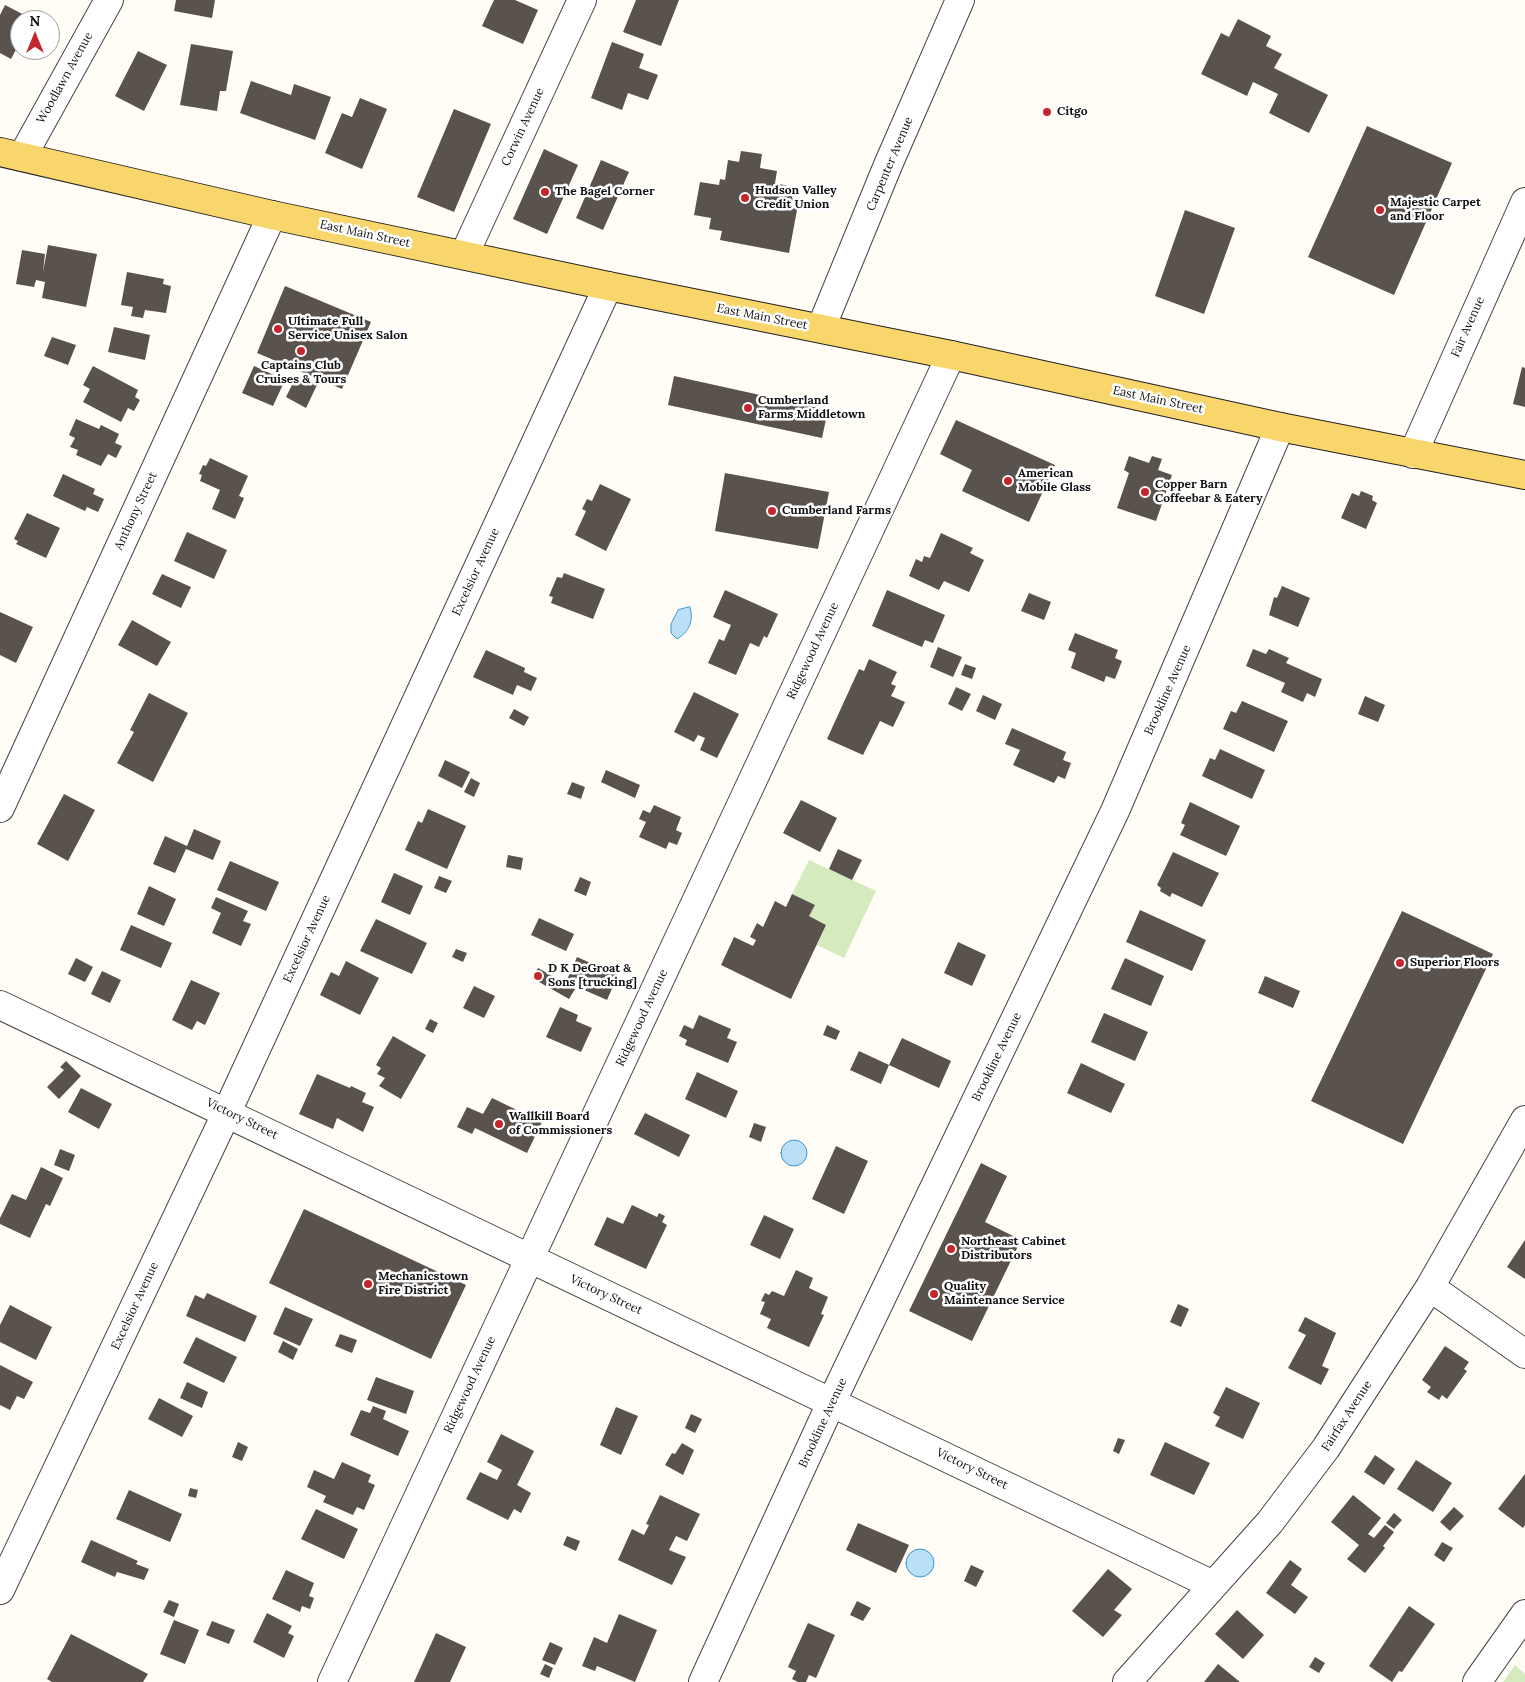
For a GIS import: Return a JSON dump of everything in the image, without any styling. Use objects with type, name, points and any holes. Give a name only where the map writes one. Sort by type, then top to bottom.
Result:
[{"type":"main road","name":"East Main Street","points":[[11,154],[272,215],[608,286],[951,355],[1280,427],[1525,475]]},
{"type":"street","name":"Woodlawn Avenue","points":[[11,154],[109,0]]},
{"type":"street","name":"Corwin Avenue","points":[[464,255],[582,0]]},
{"type":"street","name":"Carpenter Avenue","points":[[822,328],[888,165],[960,0]]},
{"type":"street","name":"Fair Avenue","points":[[1412,454],[1525,202]]},
{"type":"street","name":"Anthony Street","points":[[0,808],[272,215]]},
{"type":"street","name":"Excelsior Avenue","points":[[0,1590],[227,1112],[608,286]]},
{"type":"street","name":"Ridgewood Avenue","points":[[332,1682],[951,355]]},
{"type":"street","name":"Brookline Avenue","points":[[703,1682],[832,1401],[1115,811],[1280,427]]},
{"type":"street","name":"Victory Street","points":[[0,1006],[227,1112],[530,1259],[832,1401],[1213,1584]]},
{"type":"street","name":"Fairfax Avenue","points":[[1127,1682],[1270,1522],[1326,1448],[1430,1287],[1525,1120]]},
{"type":"street","points":[[1430,1287],[1525,1354]]},
{"type":"street","points":[[1477,1682],[1525,1614]]},
{"type":"green space","points":[[809,860],[876,891],[844,958],[817,945],[826,925],[809,916],[815,905],[792,894]]},
{"type":"green space","points":[[1515,1665],[1525,1674],[1525,1682],[1503,1682]]},
{"type":"water","points":[[690,607],[690,626],[677,639],[671,633],[671,624],[678,610]]},
{"type":"water","points":[[794,1140],[804,1143],[807,1153],[804,1163],[794,1166],[784,1163],[781,1153],[784,1143]]},
{"type":"water","points":[[920,1549],[930,1553],[934,1563],[930,1573],[920,1577],[910,1573],[906,1563],[910,1553]]},
{"type":"building","points":[[176,0],[215,0],[212,18],[174,11]]},
{"type":"building","points":[[494,0],[515,0],[538,10],[523,44],[482,26]]},
{"type":"building","points":[[636,0],[679,0],[661,46],[623,32]]},
{"type":"building","points":[[5,5],[15,10],[10,10],[10,58],[0,53],[0,15]]},
{"type":"building","points":[[1238,19],[1271,36],[1266,46],[1282,54],[1274,68],[1328,95],[1309,133],[1269,113],[1278,94],[1253,82],[1247,96],[1201,74],[1221,33],[1229,37]]},
{"type":"building","points":[[612,42],[644,54],[639,68],[658,75],[648,100],[628,93],[622,110],[591,98]]},
{"type":"building","points":[[191,44],[233,51],[226,91],[220,91],[217,111],[180,105]]},
{"type":"building","points":[[138,51],[167,65],[144,111],[115,96]]},
{"type":"building","points":[[251,81],[291,95],[294,84],[331,97],[315,140],[240,113]]},
{"type":"building","points":[[360,98],[387,109],[362,169],[325,153],[342,113],[352,117]]},
{"type":"building","points":[[454,109],[491,124],[454,212],[417,197]]},
{"type":"building","name":"Majestic Carpet and Floor","points":[[1367,126],[1452,163],[1394,295],[1308,257]]},
{"type":"building","name":"The Bagel Corner","points":[[544,149],[578,165],[547,234],[513,219]]},
{"type":"building","name":"Hudson Valley Credit Union","points":[[741,151],[762,154],[760,168],[777,171],[775,183],[788,186],[797,210],[789,253],[720,240],[722,231],[709,229],[711,218],[694,215],[700,182],[719,185],[720,179],[725,180],[728,160],[739,162]]},
{"type":"building","points":[[601,160],[629,172],[603,230],[576,218]]},
{"type":"building","points":[[1185,210],[1235,228],[1204,314],[1155,296]]},
{"type":"building","points":[[48,245],[97,254],[86,307],[42,298],[45,282],[36,280],[34,287],[16,284],[22,250],[45,254],[43,272]]},
{"type":"building","points":[[127,272],[164,279],[163,284],[171,286],[166,313],[145,310],[143,318],[131,316],[133,307],[121,305]]},
{"type":"building","points":[[285,286],[371,322],[342,389],[257,353]]},
{"type":"building","points":[[114,327],[150,335],[145,360],[108,352]]},
{"type":"building","points":[[52,337],[76,345],[68,365],[44,356]]},
{"type":"building","points":[[93,366],[138,390],[135,397],[140,400],[134,411],[128,408],[121,422],[83,402],[90,389],[83,385]]},
{"type":"building","points":[[254,366],[285,380],[273,406],[242,393]]},
{"type":"building","points":[[1522,367],[1525,368],[1525,407],[1513,404]]},
{"type":"building","points":[[297,375],[317,385],[306,408],[286,397]]},
{"type":"building","name":"Cumberland Farms Middletown","points":[[674,376],[828,410],[822,438],[668,405]]},
{"type":"building","points":[[76,419],[99,429],[101,425],[119,434],[115,443],[122,446],[116,458],[108,454],[101,466],[76,455],[78,450],[70,447],[75,438],[69,435]]},
{"type":"building","name":"American Mobile Glass","points":[[956,420],[1055,465],[1029,522],[962,491],[972,470],[940,454]]},
{"type":"building","name":"Copper Barn Coffeebar & Eatery","points":[[1129,456],[1149,463],[1152,456],[1162,459],[1158,470],[1172,475],[1156,521],[1117,508],[1129,473],[1124,470]]},
{"type":"building","points":[[210,458],[248,476],[239,496],[244,498],[235,519],[212,509],[220,490],[200,481],[202,475],[199,474],[203,465],[206,466]]},
{"type":"building","name":"Cumberland Farms","points":[[725,473],[829,492],[818,549],[715,531]]},
{"type":"building","points":[[63,474],[95,489],[93,494],[104,499],[98,512],[87,507],[85,511],[53,496]]},
{"type":"building","points":[[600,484],[631,499],[606,551],[575,535],[586,511],[582,509],[587,499],[592,501]]},
{"type":"building","points":[[1361,491],[1373,496],[1372,500],[1377,503],[1366,529],[1341,518],[1352,493],[1359,496]]},
{"type":"building","points":[[27,513],[60,528],[46,558],[16,544],[18,541],[14,539]]},
{"type":"building","points":[[187,532],[227,550],[214,579],[174,561]]},
{"type":"building","points":[[941,533],[973,548],[970,553],[984,560],[969,592],[944,581],[939,590],[909,576],[916,559],[922,562],[924,556],[930,558]]},
{"type":"building","points":[[564,573],[605,589],[593,619],[551,603],[553,597],[549,596],[557,577],[562,578]]},
{"type":"building","points":[[162,574],[191,587],[181,608],[152,594]]},
{"type":"building","points":[[1282,586],[1310,598],[1298,627],[1269,615],[1274,597],[1277,598]]},
{"type":"building","points":[[725,590],[778,614],[767,638],[764,636],[759,647],[750,643],[736,675],[708,663],[719,639],[724,641],[731,625],[713,617]]},
{"type":"building","points":[[887,590],[945,615],[933,643],[925,640],[922,647],[872,626]]},
{"type":"building","points":[[1029,593],[1051,602],[1044,620],[1021,611]]},
{"type":"building","points":[[0,612],[33,627],[16,663],[0,655]]},
{"type":"building","points":[[132,620],[171,642],[157,666],[118,645]]},
{"type":"building","points":[[1075,633],[1118,650],[1115,658],[1122,661],[1115,679],[1106,676],[1104,682],[1071,668],[1076,653],[1068,650]]},
{"type":"building","points":[[938,647],[962,657],[953,677],[930,667]]},
{"type":"building","points":[[1253,649],[1266,654],[1269,649],[1289,658],[1286,663],[1322,679],[1315,697],[1307,693],[1303,702],[1281,692],[1285,683],[1246,666]]},
{"type":"building","points":[[486,650],[525,668],[524,672],[537,678],[531,691],[517,685],[513,695],[473,677]]},
{"type":"building","points":[[869,659],[897,672],[891,684],[896,686],[891,696],[905,702],[893,727],[880,721],[863,755],[827,739],[859,669],[864,671]]},
{"type":"building","points":[[965,664],[976,668],[972,679],[961,675]]},
{"type":"building","points":[[956,687],[971,694],[962,711],[948,704]]},
{"type":"building","points":[[694,692],[739,714],[717,758],[700,750],[705,738],[698,735],[694,742],[674,732]]},
{"type":"building","points":[[149,693],[188,713],[153,782],[117,763],[134,732],[130,730]]},
{"type":"building","points":[[983,695],[1002,704],[995,720],[976,711]]},
{"type":"building","points":[[1365,696],[1385,705],[1378,722],[1358,714]]},
{"type":"building","points":[[1242,701],[1288,721],[1274,752],[1223,729],[1231,711],[1236,713]]},
{"type":"building","points":[[514,709],[529,717],[524,726],[509,718]]},
{"type":"building","points":[[1012,728],[1066,752],[1063,760],[1071,763],[1065,779],[1058,776],[1054,783],[1013,765],[1020,750],[1005,744]]},
{"type":"building","points":[[1220,749],[1265,770],[1252,799],[1202,776],[1210,758],[1215,760]]},
{"type":"building","points":[[445,760],[470,772],[462,788],[438,776]]},
{"type":"building","points":[[606,770],[640,785],[635,798],[601,782]]},
{"type":"building","points":[[471,778],[480,783],[474,797],[464,792]]},
{"type":"building","points":[[572,782],[585,787],[581,799],[567,794]]},
{"type":"building","points":[[64,794],[95,810],[68,861],[37,844]]},
{"type":"building","points":[[801,800],[837,818],[820,852],[783,833]]},
{"type":"building","points":[[1190,802],[1240,826],[1226,856],[1180,835],[1185,825],[1181,823]]},
{"type":"building","points":[[654,805],[681,817],[676,830],[682,833],[677,845],[669,842],[666,849],[639,837],[646,822],[639,819],[643,810],[650,813]]},
{"type":"building","points":[[428,809],[466,826],[447,869],[405,850],[418,821],[422,823]]},
{"type":"building","points":[[194,829],[221,841],[213,860],[186,849],[175,873],[153,864],[165,836],[187,846]]},
{"type":"building","points":[[838,849],[862,860],[852,880],[829,869]]},
{"type":"building","points":[[1173,852],[1219,873],[1202,907],[1172,893],[1170,897],[1160,891],[1161,888],[1157,885]]},
{"type":"building","points":[[508,855],[523,858],[521,870],[506,867]]},
{"type":"building","points":[[230,861],[279,882],[266,911],[217,890]]},
{"type":"building","points":[[394,873],[423,886],[410,915],[381,902]]},
{"type":"building","points":[[439,876],[452,881],[446,893],[434,888]]},
{"type":"building","points":[[580,877],[591,882],[586,896],[574,891]]},
{"type":"building","points":[[149,886],[176,899],[164,926],[137,914]]},
{"type":"building","points":[[792,894],[815,905],[809,916],[826,925],[791,999],[721,965],[734,937],[753,946],[756,940],[750,937],[757,923],[763,927],[775,901],[786,907]]},
{"type":"building","points":[[216,897],[248,911],[243,921],[251,924],[241,946],[212,933],[221,913],[211,908]]},
{"type":"building","points":[[1140,910],[1206,940],[1192,971],[1126,942]]},
{"type":"building","points":[[1402,911],[1493,954],[1403,1144],[1311,1101]]},
{"type":"building","points":[[539,918],[574,934],[566,951],[531,935]]},
{"type":"building","points":[[376,919],[427,943],[412,974],[360,951]]},
{"type":"building","points":[[131,925],[172,943],[161,968],[120,950]]},
{"type":"building","points":[[958,942],[986,955],[972,986],[944,973]]},
{"type":"building","points":[[456,949],[467,953],[463,962],[452,957]]},
{"type":"building","points":[[577,957],[618,975],[607,1000],[566,982]]},
{"type":"building","points":[[76,958],[93,967],[85,982],[68,974]]},
{"type":"building","points":[[1125,958],[1164,976],[1151,1006],[1111,989]]},
{"type":"building","points":[[346,961],[379,978],[360,1015],[320,995],[331,972],[339,976]]},
{"type":"building","points":[[538,968],[575,989],[569,999],[532,978]]},
{"type":"building","points":[[102,971],[121,980],[110,1003],[91,994]]},
{"type":"building","points":[[1265,976],[1300,991],[1293,1008],[1258,993]]},
{"type":"building","points":[[191,980],[220,993],[205,1025],[197,1021],[192,1030],[172,1020]]},
{"type":"building","points":[[474,986],[495,996],[484,1018],[463,1008]]},
{"type":"building","points":[[560,1007],[578,1015],[576,1021],[592,1028],[581,1052],[546,1037]]},
{"type":"building","points":[[1104,1013],[1148,1032],[1135,1061],[1091,1042]]},
{"type":"building","points":[[699,1015],[731,1029],[727,1038],[737,1042],[728,1063],[685,1045],[687,1040],[679,1036],[684,1025],[693,1029]]},
{"type":"building","points":[[430,1019],[438,1023],[433,1033],[425,1029]]},
{"type":"building","points":[[827,1025],[840,1031],[836,1040],[823,1035]]},
{"type":"building","points":[[393,1036],[426,1055],[401,1099],[379,1086],[385,1078],[377,1074],[381,1068],[376,1065]]},
{"type":"building","points":[[902,1038],[951,1061],[939,1088],[889,1065]]},
{"type":"building","points":[[859,1051],[889,1065],[881,1084],[850,1070]]},
{"type":"building","points":[[66,1061],[81,1076],[59,1099],[47,1087],[64,1070],[60,1067]]},
{"type":"building","points":[[1081,1063],[1125,1084],[1111,1113],[1067,1093]]},
{"type":"building","points":[[697,1072],[738,1091],[726,1118],[685,1099]]},
{"type":"building","points":[[317,1074],[366,1093],[362,1102],[374,1107],[363,1132],[337,1118],[333,1129],[299,1114]]},
{"type":"building","points":[[81,1088],[112,1104],[99,1129],[68,1112]]},
{"type":"building","name":"Wallkill Board of Commissioners","points":[[492,1098],[542,1122],[527,1153],[475,1128],[472,1134],[457,1127],[467,1107],[483,1114]]},
{"type":"building","points":[[645,1113],[690,1135],[679,1157],[634,1134]]},
{"type":"building","points":[[754,1123],[766,1127],[761,1142],[749,1137]]},
{"type":"building","points":[[836,1146],[868,1161],[844,1214],[812,1199]]},
{"type":"building","points":[[60,1149],[75,1155],[69,1171],[54,1165]]},
{"type":"building","points":[[981,1163],[1007,1176],[985,1222],[1021,1240],[972,1341],[909,1311]]},
{"type":"building","points":[[41,1167],[63,1178],[50,1206],[46,1204],[30,1238],[0,1224],[0,1218],[12,1194],[26,1200]]},
{"type":"building","points":[[632,1205],[657,1217],[659,1213],[665,1216],[662,1222],[667,1225],[646,1269],[594,1245],[607,1217],[623,1224]]},
{"type":"building","name":"Mechanicstown Fire District","points":[[304,1209],[466,1285],[431,1359],[269,1283]]},
{"type":"building","points":[[764,1215],[794,1229],[780,1259],[750,1245]]},
{"type":"building","points":[[1525,1240],[1525,1279],[1507,1267]]},
{"type":"building","points":[[796,1270],[813,1278],[809,1288],[828,1297],[821,1314],[824,1315],[809,1347],[767,1328],[771,1319],[760,1314],[765,1302],[761,1301],[765,1293],[769,1295],[772,1291],[784,1296]]},
{"type":"building","points":[[207,1293],[257,1316],[245,1342],[186,1316],[195,1295],[204,1299]]},
{"type":"building","points":[[1178,1304],[1189,1309],[1181,1327],[1170,1322]]},
{"type":"building","points":[[10,1305],[52,1327],[36,1360],[0,1342],[0,1325]]},
{"type":"building","points":[[285,1307],[313,1319],[300,1346],[273,1334]]},
{"type":"building","points":[[1305,1317],[1336,1333],[1322,1366],[1329,1369],[1321,1385],[1288,1368],[1306,1335],[1298,1331]]},
{"type":"building","points":[[340,1334],[357,1340],[352,1353],[335,1346]]},
{"type":"building","points":[[196,1337],[237,1357],[224,1383],[183,1363]]},
{"type":"building","points":[[283,1341],[298,1349],[293,1360],[278,1352]]},
{"type":"building","points":[[1445,1346],[1469,1362],[1464,1369],[1467,1371],[1447,1399],[1442,1395],[1439,1400],[1427,1392],[1431,1387],[1422,1380]]},
{"type":"building","points":[[0,1365],[33,1382],[24,1399],[17,1396],[10,1410],[0,1405]]},
{"type":"building","points":[[376,1377],[414,1391],[406,1414],[367,1400]]},
{"type":"building","points":[[187,1382],[208,1392],[202,1408],[180,1398]]},
{"type":"building","points":[[1226,1387],[1260,1403],[1243,1439],[1215,1426],[1220,1417],[1213,1413]]},
{"type":"building","points":[[159,1398],[193,1416],[182,1437],[148,1419]]},
{"type":"building","points":[[373,1406],[386,1411],[383,1419],[409,1431],[398,1456],[350,1435],[361,1410],[370,1413]]},
{"type":"building","points":[[616,1407],[638,1416],[621,1455],[600,1445]]},
{"type":"building","points":[[691,1414],[702,1419],[695,1433],[685,1428]]},
{"type":"building","points":[[501,1434],[534,1451],[517,1485],[531,1493],[521,1513],[514,1509],[508,1520],[466,1499],[480,1472],[497,1480],[502,1470],[487,1462]]},
{"type":"building","points":[[1118,1438],[1125,1440],[1119,1454],[1113,1451]]},
{"type":"building","points":[[238,1442],[248,1447],[242,1461],[232,1457]]},
{"type":"building","points":[[1165,1442],[1210,1463],[1194,1495],[1150,1475]]},
{"type":"building","points":[[682,1443],[694,1450],[683,1475],[665,1465],[672,1453],[675,1454]]},
{"type":"building","points":[[1375,1455],[1395,1469],[1384,1485],[1364,1472]]},
{"type":"building","points":[[1416,1460],[1452,1483],[1433,1512],[1397,1489]]},
{"type":"building","points":[[342,1462],[371,1475],[368,1482],[375,1485],[364,1510],[357,1507],[353,1515],[323,1502],[326,1496],[307,1487],[314,1470],[334,1479]]},
{"type":"building","points":[[1525,1474],[1525,1525],[1523,1528],[1498,1509]]},
{"type":"building","points":[[190,1488],[198,1490],[196,1498],[188,1496]]},
{"type":"building","points":[[129,1490],[182,1514],[170,1542],[116,1519]]},
{"type":"building","points":[[660,1495],[700,1514],[687,1541],[676,1536],[669,1550],[686,1557],[672,1585],[618,1560],[632,1529],[644,1535],[649,1525],[646,1524]]},
{"type":"building","points":[[1353,1495],[1381,1518],[1368,1534],[1374,1538],[1385,1525],[1394,1532],[1383,1546],[1385,1548],[1365,1573],[1347,1559],[1359,1545],[1331,1522]]},
{"type":"building","points":[[1454,1507],[1464,1516],[1450,1531],[1440,1522]]},
{"type":"building","points":[[316,1509],[358,1529],[344,1559],[301,1539]]},
{"type":"building","points":[[1394,1513],[1402,1520],[1394,1529],[1386,1523]]},
{"type":"building","points":[[858,1523],[909,1545],[896,1573],[846,1550]]},
{"type":"building","points":[[567,1536],[580,1541],[576,1551],[563,1545]]},
{"type":"building","points":[[91,1540],[138,1561],[136,1564],[149,1569],[144,1580],[117,1572],[115,1577],[81,1562]]},
{"type":"building","points":[[1442,1542],[1453,1548],[1444,1562],[1434,1555]]},
{"type":"building","points":[[1290,1560],[1302,1569],[1291,1585],[1308,1597],[1295,1614],[1266,1593]]},
{"type":"building","points":[[971,1565],[984,1571],[976,1587],[964,1581]]},
{"type":"building","points":[[1108,1569],[1132,1589],[1114,1610],[1122,1615],[1103,1637],[1072,1611]]},
{"type":"building","points":[[286,1570],[314,1583],[309,1596],[314,1598],[310,1609],[302,1606],[300,1612],[272,1599]]},
{"type":"building","points":[[169,1600],[179,1604],[174,1617],[163,1612]]},
{"type":"building","points":[[857,1601],[871,1608],[863,1621],[850,1615]]},
{"type":"building","points":[[1409,1606],[1435,1624],[1402,1672],[1399,1671],[1392,1682],[1369,1666]]},
{"type":"building","points":[[1237,1610],[1264,1635],[1243,1659],[1215,1634]]},
{"type":"building","points":[[267,1613],[292,1626],[288,1633],[294,1636],[284,1658],[253,1642]]},
{"type":"building","points":[[619,1614],[657,1630],[635,1682],[597,1666],[595,1671],[582,1666],[594,1637],[607,1643]]},
{"type":"building","points":[[174,1620],[199,1630],[185,1664],[160,1654]]},
{"type":"building","points":[[212,1621],[235,1630],[229,1644],[206,1635]]},
{"type":"building","points":[[808,1623],[835,1635],[816,1678],[809,1675],[806,1682],[798,1682],[792,1679],[796,1671],[788,1667]]},
{"type":"building","points":[[436,1633],[466,1647],[450,1682],[414,1682]]},
{"type":"building","points":[[71,1634],[148,1674],[143,1682],[52,1682],[47,1679]]},
{"type":"building","points":[[550,1642],[563,1648],[555,1665],[542,1660]]},
{"type":"building","points":[[1315,1657],[1325,1663],[1319,1673],[1309,1667]]},
{"type":"building","points":[[545,1664],[553,1668],[549,1678],[540,1674]]},
{"type":"building","points":[[1218,1664],[1240,1682],[1204,1682]]},
{"type":"place","name":"Citgo","points":[[1047,112]]},
{"type":"place","name":"The Bagel Corner","points":[[545,192]]},
{"type":"place","name":"Hudson Valley Credit Union","points":[[745,198]]},
{"type":"place","name":"Majestic Carpet and Floor","points":[[1380,210]]},
{"type":"place","name":"Ultimate Full Service Unisex Salon","points":[[278,329]]},
{"type":"place","name":"Captains Club Cruises & Tours","points":[[301,351]]},
{"type":"place","name":"Cumberland Farms Middletown","points":[[748,408]]},
{"type":"place","name":"American Mobile Glass","points":[[1008,481]]},
{"type":"place","name":"Copper Barn Coffeebar & Eatery","points":[[1145,492]]},
{"type":"place","name":"Cumberland Farms","points":[[772,511]]},
{"type":"place","name":"Superior Floors","points":[[1400,963]]},
{"type":"place","name":"D K DeGroat & Sons [trucking]","points":[[538,976]]},
{"type":"place","name":"Wallkill Board of Commissioners","points":[[499,1124]]},
{"type":"place","name":"Northeast Cabinet Distributors","points":[[951,1249]]},
{"type":"place","name":"Mechanicstown Fire District","points":[[368,1284]]},
{"type":"place","name":"Quality Maintenance Service","points":[[934,1294]]}]
